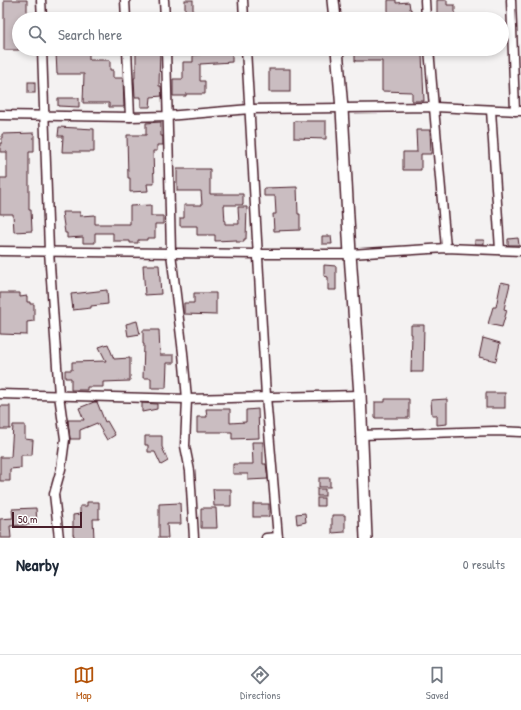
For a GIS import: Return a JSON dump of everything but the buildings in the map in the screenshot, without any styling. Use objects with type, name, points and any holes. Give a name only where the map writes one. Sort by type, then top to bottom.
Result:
[{"type":"main road","points":[[333,0],[334,12]]},
{"type":"main road","points":[[338,56],[360,395],[366,538]]},
{"type":"street","points":[[41,0],[42,12]]},
{"type":"street","points":[[125,0],[126,12]]},
{"type":"street","points":[[164,0],[165,12]]},
{"type":"street","points":[[243,0],[244,12]]},
{"type":"street","points":[[425,0],[426,12]]},
{"type":"street","points":[[0,115],[130,117],[167,116],[250,109],[435,107],[518,111],[510,0]]},
{"type":"street","points":[[42,56],[49,251],[59,395],[64,439],[60,469],[54,494],[59,538]]},
{"type":"street","points":[[127,56],[130,117]]},
{"type":"street","points":[[166,56],[171,253],[187,399],[185,446],[190,471],[194,538]]},
{"type":"street","points":[[246,56],[266,396],[278,537],[266,538]]},
{"type":"street","points":[[430,56],[446,248]]},
{"type":"street","points":[[491,110],[500,250]]},
{"type":"street","points":[[0,251],[350,254],[446,248],[521,251]]},
{"type":"street","points":[[0,394],[187,399],[360,395]]},
{"type":"street","points":[[362,435],[494,431],[521,432]]}]
